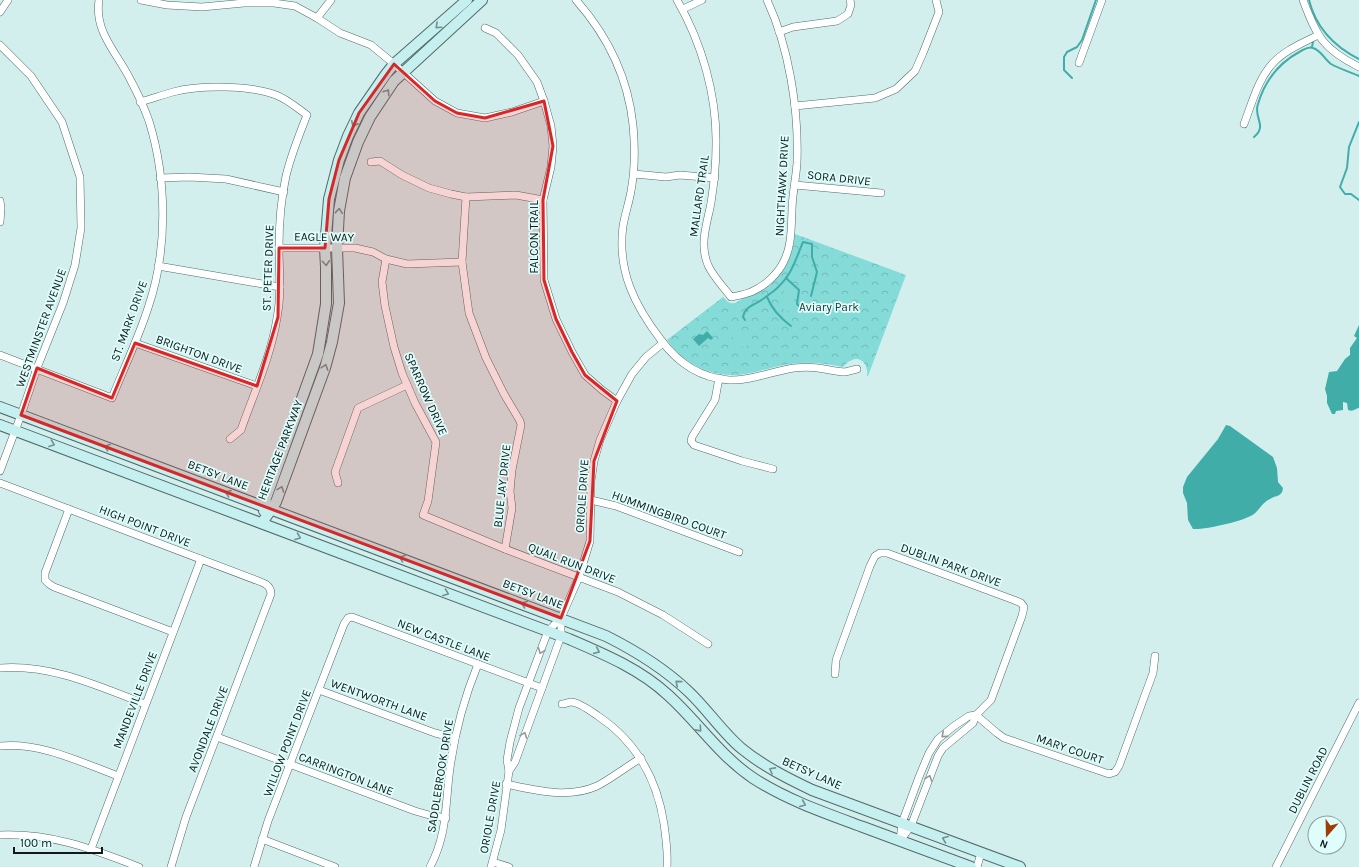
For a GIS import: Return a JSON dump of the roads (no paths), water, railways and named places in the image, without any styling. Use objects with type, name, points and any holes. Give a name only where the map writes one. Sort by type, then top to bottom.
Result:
[{"type":"main road","name":"HERITAGE PARKWAY","points":[[268,508],[266,498],[318,354],[326,304],[325,248],[329,199],[339,160],[348,136],[360,113],[394,64],[467,0]]},
{"type":"main road","name":"HERITAGE PARKWAY","points":[[262,523],[268,508],[276,502],[325,368],[332,342],[339,303],[337,248],[341,195],[358,142],[370,117],[394,81],[482,0]]},
{"type":"main road","name":"BETSY LANE","points":[[0,407],[560,618],[623,644],[656,666],[689,692],[740,747],[762,764],[812,790],[1020,867]]},
{"type":"main road","points":[[0,425],[548,631],[620,661],[645,677],[668,695],[720,751],[752,777],[776,792],[816,810],[971,867]]},
{"type":"main road","points":[[153,482],[159,466]]},
{"type":"street","points":[[0,12],[8,0]]},
{"type":"street","name":"ST. MARK DRIVE","points":[[37,368],[112,398],[148,308],[157,276],[162,238],[162,196],[157,157],[148,120],[130,79],[102,31],[98,10],[99,0]]},
{"type":"street","points":[[141,0],[167,5],[202,7],[244,3],[274,3],[295,6],[340,33],[371,45],[435,101],[457,114],[485,118],[512,112],[544,101]]},
{"type":"street","points":[[317,18],[330,0]]},
{"type":"street","points":[[576,0],[600,31],[615,60],[626,91],[633,124],[634,174],[623,225],[622,240],[624,266],[632,293],[652,329],[663,343],[683,363],[704,374],[719,378],[743,380],[772,372],[797,368],[823,368],[843,372],[857,369]]},
{"type":"street","name":"MALLARD TRAIL","points":[[677,0],[683,9],[700,50],[711,94],[716,144],[715,178],[704,232],[704,250],[708,266],[731,297]]},
{"type":"street","points":[[683,9],[702,0]]},
{"type":"street","name":"NIGHTHAWK DRIVE","points":[[731,297],[752,292],[772,279],[784,262],[790,245],[797,163],[795,106],[791,79],[779,32],[767,0]]},
{"type":"street","points":[[779,32],[793,27],[837,21],[848,14],[850,0]]},
{"type":"street","points":[[795,106],[875,98],[896,89],[915,71],[923,54],[939,12],[936,0]]},
{"type":"street","points":[[1079,63],[1102,0]]},
{"type":"street","points":[[1303,0],[1318,35],[1338,56],[1359,67]]},
{"type":"street","name":"FALCON TRAIL","points":[[485,28],[496,32],[518,55],[537,82],[544,101],[551,126],[553,146],[551,167],[543,200],[544,280],[556,319],[572,352],[585,374],[602,390],[617,400]]},
{"type":"street","points":[[1244,124],[1261,80],[1273,63],[1287,52],[1318,35]]},
{"type":"street","name":"WESTMINSTER AVENUE","points":[[0,45],[31,76],[62,122],[80,177],[81,228],[75,265],[63,304],[37,368],[0,470]]},
{"type":"street","name":"ST. PETER DRIVE","points":[[140,102],[174,92],[199,88],[249,88],[276,95],[307,115],[286,176],[281,210],[278,317],[270,349],[241,430],[230,439]]},
{"type":"street","points":[[371,162],[380,161],[402,175],[429,188],[466,197],[516,195],[543,200]]},
{"type":"street","points":[[634,174],[666,177],[680,175],[715,178]]},
{"type":"street","points":[[160,178],[189,177],[226,179],[284,192]]},
{"type":"street","name":"SORA DRIVE","points":[[795,185],[880,194]]},
{"type":"street","name":"BLUE JAY DRIVE","points":[[466,197],[462,262],[469,313],[486,358],[521,425],[512,470],[510,491],[512,508],[505,549]]},
{"type":"street","points":[[0,201],[0,222]]},
{"type":"street","name":"EAGLE WAY","points":[[279,248],[355,248],[373,252],[386,259],[407,264],[462,262]]},
{"type":"street","name":"SPARROW DRIVE","points":[[386,259],[382,282],[384,306],[394,347],[418,408],[436,442],[428,501],[423,515]]},
{"type":"street","points":[[158,266],[280,287]]},
{"type":"street","name":"BRIGHTON DRIVE","points":[[135,343],[257,386]]},
{"type":"street","name":"ORIOLE DRIVE","points":[[492,865],[500,834],[509,770],[507,760],[510,742],[519,708],[548,631],[560,618],[579,577],[590,541],[592,472],[595,456],[604,429],[617,400],[637,368],[646,357],[663,343]]},
{"type":"street","points":[[0,355],[37,368]]},
{"type":"street","points":[[719,378],[715,400],[691,441],[694,445],[742,461],[773,469]]},
{"type":"street","points":[[338,483],[335,472],[358,408],[408,385]]},
{"type":"street","name":"HIGH POINT DRIVE","points":[[0,483],[266,584],[271,591],[268,599]]},
{"type":"street","name":"HUMMINGBIRD COURT","points":[[591,500],[616,506],[739,552]]},
{"type":"street","points":[[69,509],[46,569],[45,580],[49,584],[173,632]]},
{"type":"street","name":"QUAIL RUN DRIVE","points":[[423,515],[505,549],[618,592],[663,615],[708,644]]},
{"type":"street","name":"DUBLIN PARK DRIVE","points":[[835,674],[836,660],[870,566],[875,556],[880,553],[887,553],[1014,600],[1024,607],[991,700],[976,715],[973,723],[955,737],[941,751],[932,768],[923,794],[906,825]]},
{"type":"street","name":"MANDEVILLE DRIVE","points":[[91,849],[201,559]]},
{"type":"street","name":"AVONDALE DRIVE","points":[[171,867],[186,817],[268,599]]},
{"type":"street","name":"NEW CASTLE LANE","points":[[342,627],[348,618],[355,618],[542,688]]},
{"type":"street","name":"ORIOLE DRIVE","points":[[509,770],[515,762],[561,636],[560,618]]},
{"type":"street","name":"WILLOW POINT DRIVE","points":[[254,867],[262,839],[342,627]]},
{"type":"street","name":"MARY COURT","points":[[976,715],[1004,738],[1109,774],[1115,772],[1119,766],[1153,672],[1156,656]]},
{"type":"street","name":"SADDLEBROOK DRIVE","points":[[430,867],[438,850],[446,818],[450,769],[455,738],[465,698],[478,664]]},
{"type":"street","points":[[0,668],[31,669],[77,678],[145,704]]},
{"type":"street","name":"WENTWORTH LANE","points":[[319,690],[435,733],[455,738]]},
{"type":"street","points":[[562,704],[571,702],[581,705],[599,716],[616,730],[641,758],[659,798],[666,835],[667,867]]},
{"type":"street","name":"DUBLIN ROAD","points":[[1276,867],[1359,703]]},
{"type":"street","name":"DUBLIN PARK DRIVE","points":[[900,841],[906,825],[914,791],[929,753],[938,739],[954,726],[969,716],[976,715]]},
{"type":"street","name":"CARRINGTON LANE","points":[[217,737],[422,814],[446,818]]},
{"type":"street","points":[[934,745],[941,751]]},
{"type":"street","points":[[0,746],[25,746],[45,750],[118,776]]},
{"type":"street","points":[[506,784],[542,791],[571,793],[596,786],[641,758]]},
{"type":"street","points":[[914,791],[923,794]]},
{"type":"street","points":[[0,835],[22,834],[66,841],[140,867]]},
{"type":"street","points":[[262,839],[335,867]]},
{"type":"street","points":[[977,867],[981,853]]},
{"type":"street","points":[[492,865],[508,867]]},
{"type":"waterway","points":[[1072,78],[1064,70],[1064,57],[1067,52],[1077,47],[1082,40],[1096,0]]},
{"type":"waterway","points":[[1309,0],[1321,28],[1341,48],[1359,59]]},
{"type":"waterway","points":[[1312,47],[1313,42]]},
{"type":"waterway","points":[[1254,137],[1260,129],[1257,109],[1261,95],[1274,73],[1293,55],[1312,47],[1331,64],[1359,76]]},
{"type":"waterway","points":[[1359,122],[1349,147],[1347,168],[1340,187],[1345,194],[1351,194],[1359,200]]},
{"type":"waterway","points":[[745,320],[743,317],[746,310],[775,290],[785,279],[792,268],[803,242],[812,244],[812,257],[817,272],[811,296]]},
{"type":"waterway","points":[[786,278],[799,290],[797,304],[801,308]]},
{"type":"waterway","points":[[767,297],[777,313],[791,326]]},
{"type":"park label","name":"Aviary Park","points":[[829,307]]}]
